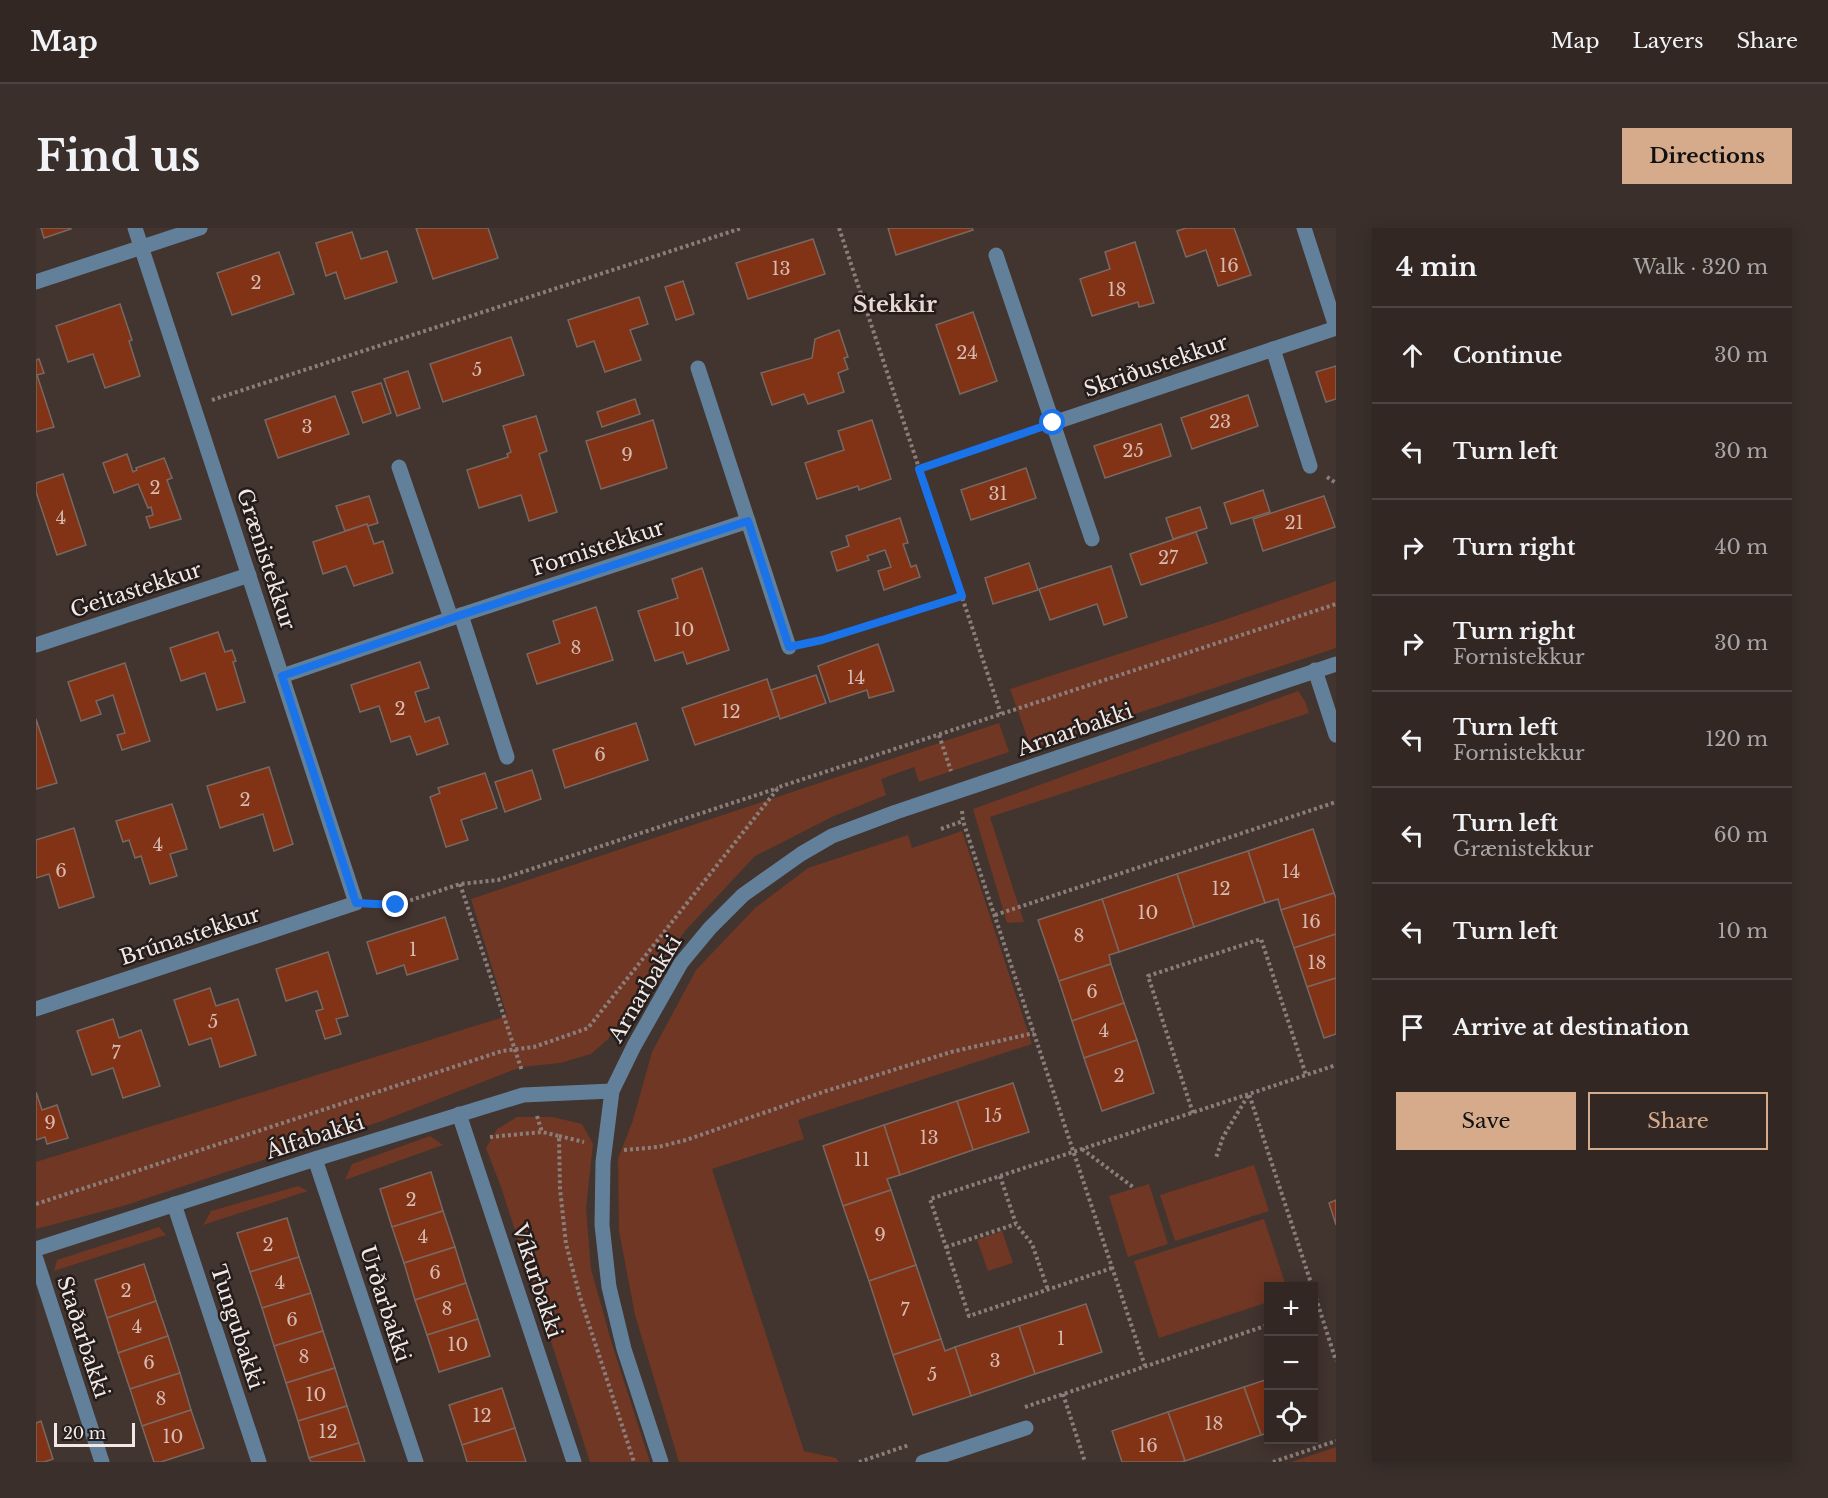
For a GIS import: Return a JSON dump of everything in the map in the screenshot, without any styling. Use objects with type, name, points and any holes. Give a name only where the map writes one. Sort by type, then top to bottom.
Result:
[{"type":"street","name":"Grænistekkur","points":[[135,228],[356,903]]},
{"type":"street","points":[[36,282],[200,228]]},
{"type":"street","name":"Skriðustekkur","points":[[1053,423],[1336,327],[1304,228]]},
{"type":"street","points":[[996,255],[1092,539]]},
{"type":"street","points":[[1273,349],[1310,466]]},
{"type":"street","points":[[698,368],[789,647]]},
{"type":"street","points":[[399,467],[507,757]]},
{"type":"street","name":"Fornistekkur","points":[[282,676],[456,616],[748,521]]},
{"type":"street","name":"Geitastekkur","points":[[36,645],[249,575]]},
{"type":"street","name":"Arnarbakki","points":[[661,1462],[624,1349],[609,1287],[602,1225],[603,1162],[612,1091],[634,1046],[681,963],[710,928],[743,895],[801,854],[832,836],[864,823],[1336,664]]},
{"type":"street","points":[[1315,670],[1336,735]]},
{"type":"street","name":"Brúnastekkur","points":[[36,1009],[356,903]]},
{"type":"street","name":"Álfabakki","points":[[36,1249],[529,1093],[612,1091]]},
{"type":"street","name":"Víkurbakki","points":[[459,1114],[574,1462]]},
{"type":"street","name":"Urðarbakki","points":[[315,1159],[416,1462]]},
{"type":"street","name":"Tungubakki","points":[[174,1204],[259,1462]]},
{"type":"street","name":"Staðarbakki","points":[[36,1259],[102,1462]]},
{"type":"street","points":[[923,1462],[1026,1428]]},
{"type":"path","points":[[194,406],[742,228]]},
{"type":"path","points":[[839,228],[1001,714]]},
{"type":"path","points":[[919,469],[1053,423]]},
{"type":"path","points":[[789,647],[822,640],[962,596]]},
{"type":"path","points":[[939,735],[954,778]]},
{"type":"path","points":[[356,903],[396,905],[460,884],[498,880],[779,787]]},
{"type":"path","points":[[994,915],[1336,802]]},
{"type":"path","points":[[962,810],[963,821],[1145,1366],[1264,1327]]},
{"type":"path","points":[[941,829],[963,821]]},
{"type":"path","points":[[460,884],[522,1071]]},
{"type":"path","points":[[1192,1113],[1148,976],[1159,972],[1261,939],[1306,1075]]},
{"type":"path","points":[[624,1150],[658,1147],[686,1140],[826,1090],[940,1055],[1034,1033]]},
{"type":"path","points":[[36,1204],[491,1054],[516,1050]]},
{"type":"path","points":[[1112,1268],[969,1316],[930,1199],[1336,1065]]},
{"type":"path","points":[[1216,1158],[1227,1129],[1249,1094]]},
{"type":"path","points":[[1249,1094],[1310,1282]]},
{"type":"path","points":[[537,1115],[542,1132]]},
{"type":"path","points":[[490,1137],[542,1132],[585,1142]]},
{"type":"path","points":[[559,1136],[560,1189],[566,1244],[580,1298],[634,1462]]},
{"type":"path","points":[[1082,1149],[1133,1187]]},
{"type":"path","points":[[1000,1176],[1016,1224],[1032,1244],[1048,1290]]},
{"type":"path","points":[[946,1247],[1016,1224]]},
{"type":"path","points":[[1318,1314],[1336,1361]]},
{"type":"path","points":[[1062,1394],[1085,1462]]},
{"type":"path","points":[[1273,1462],[1336,1441]]},
{"type":"path","points":[[859,1462],[899,1448]]},
{"type":"shaded area","points":[[1336,581],[1336,648],[1031,748],[1010,689]]},
{"type":"shaded area","points":[[1298,691],[1309,713],[990,817],[1024,922],[1007,923],[973,809]]},
{"type":"shaded area","points":[[999,723],[1009,752],[919,782],[914,767],[881,779],[886,795],[834,816],[755,856],[685,931],[608,1039],[591,1054],[560,1063],[521,1067],[382,1121],[123,1206],[36,1229],[36,1162],[507,1016],[471,899]]},
{"type":"shaded area","points":[[962,831],[1032,1044],[798,1120],[804,1139],[712,1169],[804,1451],[836,1458],[839,1462],[679,1462],[635,1315],[619,1231],[618,1159],[633,1120],[652,1052],[696,970],[755,908],[808,868],[908,835],[912,848]]},
{"type":"shaded area","points":[[517,1117],[553,1117],[582,1124],[593,1144],[586,1208],[591,1269],[612,1344],[650,1462],[590,1462],[501,1187],[486,1148],[497,1129]]},
{"type":"shaded area","points":[[430,1136],[443,1145],[345,1180],[352,1164]]},
{"type":"shaded area","points":[[1254,1165],[1269,1211],[1175,1241],[1160,1195]]},
{"type":"shaded area","points":[[1149,1184],[1168,1244],[1128,1257],[1109,1196]]},
{"type":"shaded area","points":[[298,1186],[308,1191],[203,1225],[211,1211]]},
{"type":"shaded area","points":[[1264,1219],[1285,1282],[1264,1282],[1264,1303],[1159,1338],[1134,1261]]},
{"type":"shaded area","points":[[159,1227],[166,1235],[54,1271],[57,1260]]},
{"type":"shaded area","points":[[1002,1231],[1013,1263],[988,1271],[977,1240]]},
{"type":"shaded area","points":[[1336,1447],[1336,1462],[1291,1462]]},
{"type":"building","points":[[41,228],[70,228],[71,229],[44,238]]},
{"type":"building","points":[[416,228],[488,228],[498,258],[433,279]]},
{"type":"building","points":[[888,228],[972,228],[973,230],[896,255]]},
{"type":"building","points":[[1186,228],[1234,228],[1251,275],[1218,286],[1206,250],[1186,257],[1177,231]]},
{"type":"building","points":[[352,232],[361,259],[387,251],[397,282],[345,299],[336,272],[326,276],[316,243]]},
{"type":"building","points":[[813,239],[825,274],[748,299],[736,263]]},
{"type":"building","points":[[1135,242],[1154,303],[1139,307],[1138,302],[1092,316],[1080,279],[1110,269],[1105,252]]},
{"type":"building","points":[[279,252],[294,294],[232,315],[217,273]]},
{"type":"building","points":[[683,281],[694,314],[676,320],[665,287]]},
{"type":"building","points":[[639,297],[648,324],[630,330],[641,360],[605,372],[594,341],[577,347],[568,320]]},
{"type":"building","points":[[120,304],[132,340],[129,341],[140,376],[105,388],[93,354],[68,362],[56,326]]},
{"type":"building","points":[[973,312],[997,381],[960,394],[936,325]]},
{"type":"building","points":[[839,330],[848,357],[844,358],[848,369],[838,373],[844,392],[808,404],[804,394],[772,405],[761,373],[812,358],[815,339]]},
{"type":"building","points":[[511,337],[524,375],[443,402],[430,364]]},
{"type":"building","points":[[39,359],[44,373],[37,375],[54,427],[36,432],[36,360]]},
{"type":"building","points":[[1336,366],[1336,399],[1326,402],[1316,372]]},
{"type":"building","points":[[408,371],[420,408],[397,416],[384,379]]},
{"type":"building","points":[[381,383],[391,413],[363,423],[352,392]]},
{"type":"building","points":[[1248,395],[1258,426],[1192,449],[1181,418]]},
{"type":"building","points":[[335,396],[349,434],[278,458],[265,420]]},
{"type":"building","points":[[635,399],[640,414],[602,427],[597,412]]},
{"type":"building","points":[[536,416],[547,451],[539,454],[557,512],[529,521],[521,495],[479,508],[467,470],[508,457],[507,454],[511,452],[503,426]]},
{"type":"building","points":[[653,420],[667,468],[601,489],[586,441]]},
{"type":"building","points":[[872,420],[891,479],[859,490],[858,486],[817,499],[805,463],[844,450],[838,431]]},
{"type":"building","points":[[1161,424],[1171,456],[1105,478],[1094,446]]},
{"type":"building","points":[[127,454],[133,472],[137,470],[136,468],[164,458],[172,478],[167,480],[181,519],[150,528],[146,517],[153,515],[151,507],[148,508],[138,484],[114,493],[103,463]]},
{"type":"building","points":[[1026,468],[1036,498],[971,520],[961,490]]},
{"type":"building","points":[[63,474],[86,545],[57,555],[36,492],[36,483]]},
{"type":"building","points":[[1263,490],[1270,512],[1231,524],[1224,503]]},
{"type":"building","points":[[369,496],[378,523],[345,531],[336,506]]},
{"type":"building","points":[[1324,496],[1335,527],[1263,551],[1253,519]]},
{"type":"building","points":[[1200,507],[1207,528],[1173,539],[1166,518]]},
{"type":"building","points":[[900,518],[908,543],[903,544],[911,567],[916,565],[920,577],[884,590],[878,571],[891,567],[885,550],[867,556],[869,560],[837,571],[831,552],[849,546],[846,536]]},
{"type":"building","points":[[367,524],[374,544],[383,541],[393,573],[354,586],[346,566],[323,574],[313,542]]},
{"type":"building","points":[[1196,532],[1207,563],[1141,585],[1130,554]]},
{"type":"building","points":[[1029,563],[1038,590],[993,604],[985,578]]},
{"type":"building","points":[[1111,566],[1127,617],[1104,625],[1097,604],[1050,620],[1039,589]]},
{"type":"building","points":[[702,568],[729,650],[687,664],[683,652],[655,661],[638,611],[678,598],[672,579]]},
{"type":"building","points":[[596,607],[613,660],[537,684],[527,654],[560,643],[553,621]]},
{"type":"building","points":[[218,632],[225,652],[232,650],[236,661],[233,662],[245,702],[217,710],[205,673],[181,681],[170,648]]},
{"type":"building","points":[[878,644],[894,691],[869,698],[867,690],[830,702],[818,666]]},
{"type":"building","points":[[420,662],[429,688],[415,692],[425,722],[439,717],[448,744],[417,755],[410,736],[391,742],[379,706],[360,712],[351,685]]},
{"type":"building","points":[[125,663],[150,741],[122,750],[117,735],[125,733],[113,695],[96,701],[101,714],[81,721],[68,682]]},
{"type":"building","points":[[816,675],[826,703],[780,719],[771,690]]},
{"type":"building","points":[[767,679],[779,716],[695,745],[682,708]]},
{"type":"building","points":[[36,719],[57,783],[36,789]]},
{"type":"building","points":[[636,723],[648,760],[565,788],[553,750]]},
{"type":"building","points":[[269,767],[293,844],[274,851],[263,814],[220,828],[207,786]]},
{"type":"building","points":[[532,770],[541,799],[505,812],[495,782]]},
{"type":"building","points":[[485,773],[497,808],[461,820],[468,840],[446,847],[430,797],[440,793],[438,788]]},
{"type":"building","points":[[172,804],[187,849],[170,854],[177,876],[150,884],[141,856],[135,858],[129,840],[123,842],[116,821]]},
{"type":"building","points":[[74,828],[94,897],[59,908],[49,874],[36,878],[36,840]]},
{"type":"building","points":[[1313,829],[1334,893],[1281,910],[1278,899],[1265,903],[1248,851]]},
{"type":"building","points":[[1248,851],[1265,903],[1194,927],[1177,874]]},
{"type":"building","points":[[1177,874],[1194,927],[1119,952],[1102,899]]},
{"type":"building","points":[[1334,893],[1336,934],[1294,948],[1281,910]]},
{"type":"building","points":[[1102,899],[1119,952],[1109,955],[1111,964],[1059,981],[1038,920]]},
{"type":"building","points":[[445,917],[458,959],[407,975],[404,965],[377,974],[367,942]]},
{"type":"building","points":[[1336,934],[1336,978],[1307,987],[1294,948]]},
{"type":"building","points":[[328,952],[348,1016],[336,1019],[341,1034],[325,1039],[316,1011],[323,1009],[317,991],[286,1001],[276,969]]},
{"type":"building","points":[[1111,964],[1124,1003],[1072,1021],[1059,981]]},
{"type":"building","points":[[1336,978],[1336,1034],[1324,1038],[1307,987]]},
{"type":"building","points":[[210,988],[216,1006],[238,999],[256,1055],[220,1067],[211,1038],[189,1045],[174,1000]]},
{"type":"building","points":[[1124,1003],[1137,1040],[1084,1058],[1072,1021]]},
{"type":"building","points":[[113,1019],[119,1038],[141,1030],[160,1086],[123,1098],[113,1068],[92,1075],[77,1031]]},
{"type":"building","points":[[1137,1040],[1154,1093],[1102,1111],[1084,1058]]},
{"type":"building","points":[[1013,1083],[1029,1132],[973,1150],[957,1101]]},
{"type":"building","points":[[36,1092],[42,1110],[57,1105],[68,1138],[47,1144],[45,1137],[36,1140]]},
{"type":"building","points":[[957,1101],[973,1150],[900,1175],[884,1125]]},
{"type":"building","points":[[884,1125],[900,1175],[887,1179],[891,1190],[843,1206],[823,1146]]},
{"type":"building","points":[[431,1172],[443,1211],[392,1227],[380,1189]]},
{"type":"building","points":[[891,1190],[916,1265],[869,1281],[843,1206]]},
{"type":"building","points":[[1336,1200],[1336,1225],[1329,1203]]},
{"type":"building","points":[[443,1211],[455,1247],[404,1263],[392,1227]]},
{"type":"building","points":[[287,1218],[299,1257],[250,1272],[237,1233]]},
{"type":"building","points":[[455,1247],[466,1283],[415,1300],[404,1263]]},
{"type":"building","points":[[299,1257],[311,1293],[262,1308],[250,1272]]},
{"type":"building","points":[[144,1264],[156,1301],[107,1318],[95,1280]]},
{"type":"building","points":[[916,1265],[941,1339],[893,1355],[869,1281]]},
{"type":"building","points":[[466,1283],[478,1319],[427,1335],[415,1300]]},
{"type":"building","points":[[311,1293],[323,1331],[274,1346],[262,1308]]},
{"type":"building","points":[[156,1301],[168,1336],[118,1353],[107,1318]]},
{"type":"building","points":[[1086,1304],[1102,1352],[1035,1374],[1019,1326]]},
{"type":"building","points":[[478,1319],[490,1356],[439,1372],[427,1335]]},
{"type":"building","points":[[1019,1326],[1035,1374],[971,1396],[955,1347]]},
{"type":"building","points":[[323,1331],[335,1368],[286,1383],[274,1346]]},
{"type":"building","points":[[168,1336],[180,1373],[130,1389],[118,1353]]},
{"type":"building","points":[[941,1339],[945,1351],[955,1347],[971,1396],[913,1415],[893,1355]]},
{"type":"building","points":[[335,1368],[347,1406],[298,1421],[286,1383]]},
{"type":"building","points":[[180,1373],[191,1410],[142,1426],[130,1389]]},
{"type":"building","points":[[1264,1380],[1264,1434],[1261,1435],[1244,1387]]},
{"type":"building","points":[[1244,1387],[1261,1435],[1185,1461],[1168,1412]]},
{"type":"building","points":[[502,1388],[515,1428],[462,1445],[449,1405]]},
{"type":"building","points":[[347,1406],[359,1443],[309,1458],[298,1421]]},
{"type":"building","points":[[191,1410],[204,1448],[161,1462],[154,1462],[142,1426]]},
{"type":"building","points":[[1168,1412],[1185,1461],[1122,1462],[1112,1431]]},
{"type":"building","points":[[41,1421],[53,1459],[36,1462],[36,1423]]},
{"type":"building","points":[[515,1428],[526,1462],[467,1462],[462,1445]]},
{"type":"building","points":[[359,1443],[365,1462],[311,1462],[309,1458]]},
{"type":"district","name":"Stekkir","points":[[895,304]]},
{"type":"route","points":[[396,905],[356,903],[282,676],[748,521],[789,647],[822,640],[962,596],[919,469],[1053,423]]}]
